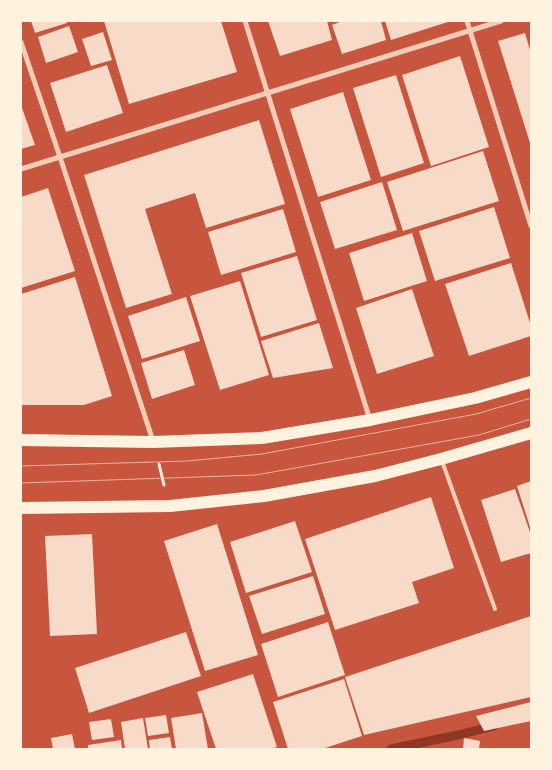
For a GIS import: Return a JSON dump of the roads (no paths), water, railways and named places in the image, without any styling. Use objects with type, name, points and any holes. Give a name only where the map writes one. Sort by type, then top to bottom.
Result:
[{"type":"main road","points":[[21,440],[154,442],[262,438],[370,420],[476,398],[531,382]]},
{"type":"main road","points":[[21,508],[170,506],[264,496],[375,476],[531,433]]},
{"type":"street","points":[[245,21],[370,420]]},
{"type":"street","points":[[467,21],[531,226]]},
{"type":"street","points":[[21,169],[501,21]]},
{"type":"street","points":[[21,42],[154,442]]},
{"type":"lane","points":[[441,459],[495,609]]},
{"type":"waterway","points":[[391,749],[494,726]]},
{"type":"tram line","points":[[21,466],[187,461],[262,454],[476,414],[531,398]]},
{"type":"tram line","points":[[21,483],[256,475],[479,435],[531,419]]}]
